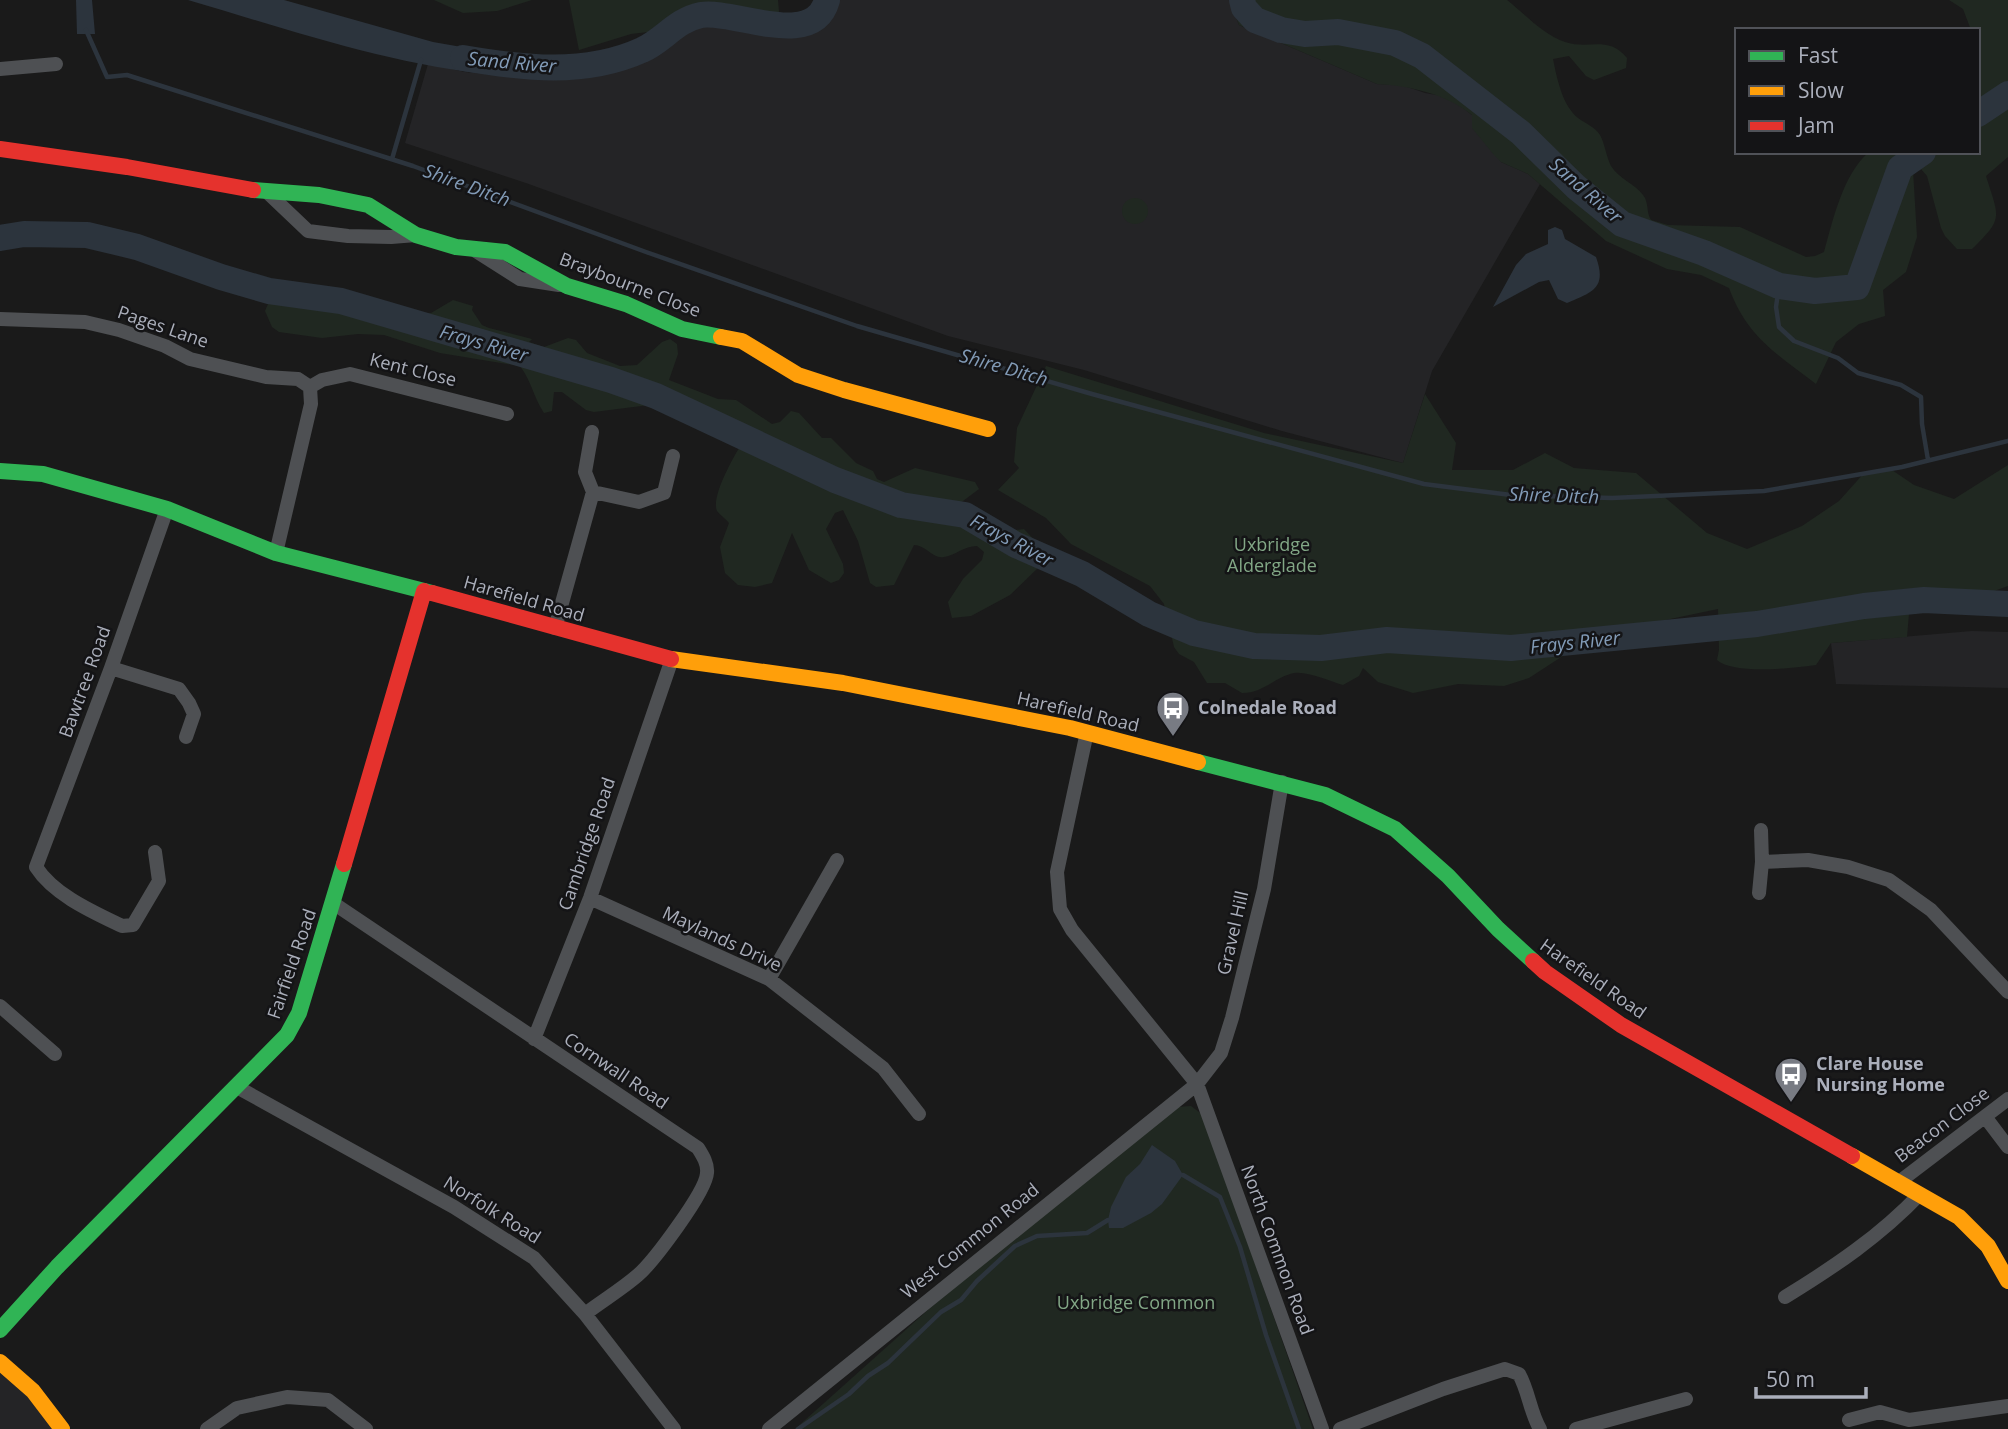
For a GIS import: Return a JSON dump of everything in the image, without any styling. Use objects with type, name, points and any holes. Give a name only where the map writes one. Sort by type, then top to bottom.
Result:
[{"type":"main road","name":"Braybourne Close","points":[[0,149],[127,167],[268,193],[319,195],[368,205],[416,235],[456,247],[505,252],[568,286],[626,304],[682,329],[742,341],[798,375],[988,429]]},
{"type":"main road","name":"Harefield Road","points":[[0,471],[43,474],[167,509],[276,553],[671,659],[843,683],[1087,732],[1325,795],[1395,829],[1448,876],[1498,929],[1545,972],[1621,1025],[1959,1217],[1988,1246],[2008,1281]]},
{"type":"main road","name":"Fairfield Road","points":[[0,1330],[57,1267],[287,1035],[299,1013],[333,904],[424,591]]},
{"type":"main road","points":[[0,1362],[33,1391],[62,1429]]},
{"type":"street","points":[[0,69],[56,64]]},
{"type":"street","name":"Braybourne Close","points":[[268,193],[308,231],[359,236],[416,235]]},
{"type":"street","name":"Pages Lane","points":[[0,319],[85,322],[119,330],[165,346],[190,359],[266,377],[298,379],[310,387]]},
{"type":"street","name":"Kent Close","points":[[310,387],[322,380],[350,374],[507,414]]},
{"type":"street","points":[[276,553],[311,404],[310,387]]},
{"type":"street","points":[[555,628],[593,492],[584,472],[592,432]]},
{"type":"street","points":[[593,492],[639,502],[664,493],[673,456]]},
{"type":"street","name":"Bawtree Road","points":[[155,852],[159,881],[133,925],[122,926],[63,893],[41,875],[36,867],[167,509]]},
{"type":"street","name":"Cambridge Road","points":[[534,1039],[590,898],[671,659]]},
{"type":"street","points":[[111,668],[179,689],[194,714],[186,737]]},
{"type":"street","points":[[1087,732],[1057,872],[1060,909],[1072,930],[1197,1084]]},
{"type":"street","name":"Gravel Hill","points":[[1197,1084],[1221,1054],[1232,1018],[1264,889],[1282,782]]},
{"type":"street","points":[[1759,893],[1761,830]]},
{"type":"street","points":[[769,979],[837,860]]},
{"type":"street","points":[[1762,862],[1808,860],[1848,867],[1889,880],[1931,910],[2008,992]]},
{"type":"street","name":"Maylands Drive","points":[[590,898],[769,979],[883,1068],[919,1114]]},
{"type":"street","name":"Cornwall Road","points":[[333,904],[698,1148],[708,1171],[706,1182],[660,1250],[639,1275],[585,1314]]},
{"type":"street","points":[[0,1006],[55,1054]]},
{"type":"street","name":"West Common Road","points":[[769,1429],[1197,1084]]},
{"type":"street","name":"North Common Road","points":[[1197,1084],[1322,1429]]},
{"type":"street","name":"Norfolk Road","points":[[237,1087],[454,1207],[534,1258],[585,1314],[674,1429]]},
{"type":"street","name":"Beacon Close","points":[[1899,1182],[2008,1099]]},
{"type":"street","points":[[1986,1118],[2008,1147]]},
{"type":"street","points":[[1785,1297],[1852,1254],[1920,1194]]},
{"type":"street","points":[[1340,1429],[1505,1368],[1519,1374],[1526,1386],[1540,1429]]},
{"type":"street","points":[[207,1429],[237,1408],[287,1397],[328,1400],[366,1429]]},
{"type":"street","points":[[1576,1429],[1686,1399]]},
{"type":"street","points":[[1849,1420],[1880,1412],[1909,1420],[2008,1406]]},
{"type":"shaded area","points":[[76,0],[92,0],[95,34],[77,34]]},
{"type":"shaded area","points":[[188,0],[284,0],[433,42],[496,53],[496,75],[419,64],[380,55]]},
{"type":"shaded area","points":[[840,0],[1230,0],[1239,25],[1377,84],[1402,85],[1442,96],[1472,115],[1501,162],[1528,174],[1540,184],[1432,371],[1403,463],[1282,431],[1084,370],[948,336],[526,183],[405,143],[428,64],[496,75],[542,72],[631,58],[701,22],[789,37],[827,24]]},
{"type":"shaded area","points":[[1555,227],[1562,230],[1565,239],[1596,257],[1600,276],[1595,288],[1567,303],[1558,299],[1549,280],[1539,282],[1493,307],[1516,265],[1526,254],[1548,244],[1548,230]]},
{"type":"shaded area","points":[[1972,631],[2008,632],[2008,688],[1836,684],[1831,643]]},
{"type":"shaded area","points":[[1152,1145],[1175,1161],[1183,1175],[1162,1204],[1151,1213],[1123,1228],[1109,1228],[1111,1207],[1126,1177],[1140,1164]]},
{"type":"shaded area","points":[[0,1365],[62,1429],[0,1429]]},
{"type":"green space","points":[[434,0],[532,0],[497,11],[463,13]]},
{"type":"green space","points":[[569,0],[778,0],[780,23],[775,31],[742,22],[728,12],[712,8],[648,32],[631,34],[579,50]]},
{"type":"green space","points":[[1230,0],[1507,0],[1541,29],[1565,42],[1613,47],[1627,58],[1626,68],[1594,80],[1586,76],[1569,56],[1553,59],[1561,91],[1572,113],[1598,132],[1611,166],[1643,195],[1651,220],[1668,225],[1740,227],[1806,257],[1824,252],[1846,185],[1852,172],[1867,154],[1980,154],[1980,28],[1970,28],[1963,9],[1949,0],[2008,0],[2008,157],[1986,176],[1996,217],[1990,230],[1972,249],[1957,249],[1941,228],[1927,176],[1921,169],[1913,170],[1917,237],[1906,272],[1883,290],[1885,316],[1859,324],[1836,342],[1816,384],[1754,332],[1736,305],[1729,288],[1701,275],[1667,269],[1606,241],[1528,174],[1501,162],[1472,128],[1472,115],[1462,108],[1428,92],[1377,84],[1239,25]]},
{"type":"green space","points":[[1135,198],[1144,202],[1148,211],[1144,220],[1135,224],[1126,220],[1122,211],[1126,202]]},
{"type":"green space","points":[[288,290],[305,291],[337,305],[414,314],[431,313],[453,300],[473,306],[472,310],[482,325],[489,328],[532,339],[529,342],[544,347],[568,338],[576,340],[587,353],[620,366],[637,365],[662,342],[670,339],[677,344],[678,354],[669,380],[718,399],[736,400],[772,424],[780,422],[791,411],[799,413],[822,438],[831,438],[856,463],[873,471],[877,479],[884,482],[915,468],[975,482],[979,489],[959,504],[965,520],[984,529],[1024,529],[1042,548],[1040,566],[1010,595],[971,616],[952,618],[948,602],[963,579],[982,560],[984,552],[977,546],[972,546],[940,557],[914,545],[894,585],[876,587],[870,583],[858,541],[843,510],[835,513],[826,529],[843,564],[844,573],[839,580],[831,583],[809,570],[792,533],[772,583],[755,587],[738,585],[725,573],[720,547],[729,523],[717,511],[716,505],[723,479],[739,448],[699,417],[657,404],[594,412],[586,410],[562,392],[554,392],[552,411],[544,413],[520,366],[440,353],[384,335],[358,334],[322,338],[279,332],[272,327],[265,311],[268,304]]},
{"type":"green space","name":"Uxbridge Alderglade","points":[[1046,366],[1264,433],[1403,463],[1425,394],[1456,443],[1452,470],[1513,470],[1545,453],[1574,468],[1636,473],[1707,533],[1747,549],[1802,526],[1839,501],[1865,472],[1889,468],[1914,485],[1954,499],[2008,465],[2008,586],[1983,595],[1933,589],[1911,591],[1907,637],[1831,643],[1816,665],[1750,669],[1725,665],[1717,660],[1718,609],[1651,623],[1572,650],[1529,678],[1504,686],[1458,684],[1413,693],[1378,682],[1363,668],[1359,676],[1343,685],[1312,675],[1294,673],[1256,690],[1242,693],[1225,683],[1207,683],[1194,662],[1179,654],[1174,647],[1164,604],[1150,586],[1071,544],[1046,518],[998,490],[1019,468],[1014,462],[1017,428]]},
{"type":"green space","name":"Uxbridge Common","points":[[1191,1106],[1203,1115],[1313,1429],[795,1429],[929,1309],[1072,1190],[1178,1107]]},
{"type":"waterway","name":"Sand River","points":[[463,58],[553,68],[598,64],[642,50],[684,21],[701,15],[789,26],[806,23],[819,15],[827,0]]},
{"type":"waterway","name":"Sand River","points":[[1242,0],[1244,8],[1255,20],[1281,30],[1305,34],[1338,32],[1395,43],[1422,56],[1521,133],[1576,187],[1622,224],[1704,253],[1779,286],[1815,291],[1857,287],[1900,168],[1920,154]]},
{"type":"waterway","name":"Shire Ditch","points":[[86,30],[107,77],[127,75],[413,166],[857,326],[1092,394],[1424,484],[1511,495],[1612,498],[1764,491],[1902,467],[2008,441]]},
{"type":"waterway","points":[[392,159],[421,60]]},
{"type":"waterway","name":"Sand River","points":[[1980,113],[2008,94]]},
{"type":"waterway","name":"Frays River","points":[[0,238],[24,234],[87,235],[137,247],[269,291],[341,301],[611,380],[656,396],[835,480],[901,505],[965,515],[1016,545],[1082,574],[1149,614],[1194,633],[1254,646],[1321,648],[1387,640],[1511,648],[1757,624],[1864,606],[1924,600],[2008,604]]},
{"type":"waterway","points":[[1779,286],[1776,307],[1779,327],[1794,341],[1838,358],[1858,373],[1901,385],[1921,397],[1928,460]]},
{"type":"waterway","points":[[1183,1175],[1220,1197],[1240,1247],[1266,1335],[1299,1429]]},
{"type":"waterway","points":[[798,1429],[888,1363],[941,1312],[961,1300],[977,1281],[1015,1246],[1037,1236],[1087,1233],[1108,1220]]},
{"type":"traffic: fast","points":[[253,190],[319,195],[368,205],[416,235],[456,247],[505,252],[567,286],[626,304],[682,329],[721,337]]},
{"type":"traffic: fast","points":[[0,471],[43,474],[167,509],[276,553],[432,593]]},
{"type":"traffic: fast","points":[[1198,762],[1325,795],[1395,829],[1448,876],[1498,929],[1533,961]]},
{"type":"traffic: fast","points":[[0,1330],[57,1267],[287,1035],[299,1013],[344,864]]},
{"type":"traffic: slow","points":[[721,337],[742,341],[798,375],[988,429]]},
{"type":"traffic: slow","points":[[671,659],[843,683],[1070,728],[1198,762]]},
{"type":"traffic: slow","points":[[1852,1156],[1959,1217],[1988,1246],[2008,1281]]},
{"type":"traffic: slow","points":[[0,1362],[33,1391],[62,1429]]},
{"type":"traffic: jam","points":[[0,149],[127,167],[253,190]]},
{"type":"traffic: jam","points":[[344,864],[424,591]]},
{"type":"traffic: jam","points":[[432,593],[671,659]]},
{"type":"traffic: jam","points":[[1533,961],[1621,1025],[1852,1156]]},
{"type":"place","name":"Colnedale Road","points":[[1173,738]]},
{"type":"place","name":"Clare House Nursing Home","points":[[1791,1104]]}]
